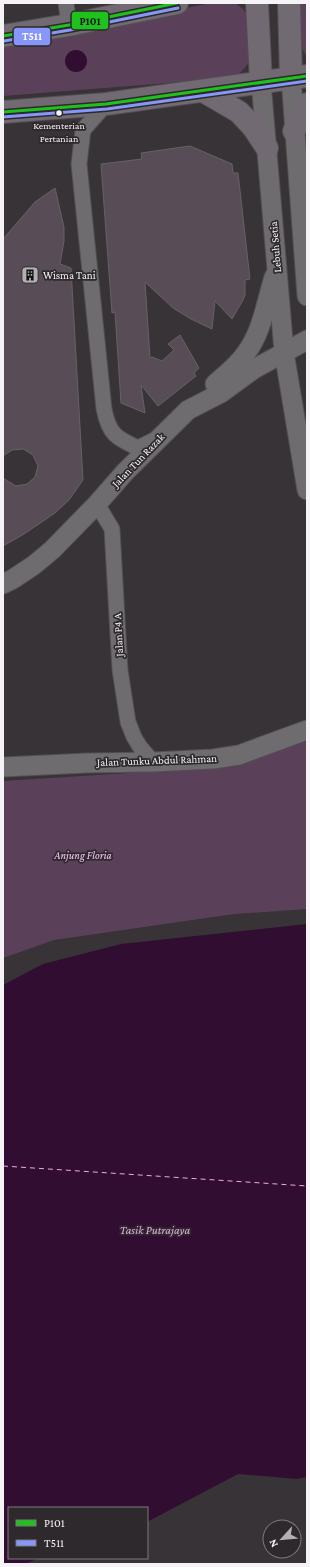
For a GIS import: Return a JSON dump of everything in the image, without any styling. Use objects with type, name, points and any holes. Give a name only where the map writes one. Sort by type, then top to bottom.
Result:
[{"type":"main road","points":[[3,36],[69,25],[177,3]]},
{"type":"main road","name":"Lebuh Setia","points":[[257,3],[261,82]]},
{"type":"main road","points":[[3,112],[106,104],[299,77],[289,3]]},
{"type":"main road","points":[[203,91],[239,112],[253,127],[268,148]]},
{"type":"main road","points":[[294,131],[307,104]]},
{"type":"street","points":[[66,3],[69,25]]},
{"type":"street","points":[[299,77],[294,131],[307,296]]},
{"type":"street","name":"Lebuh Setia","points":[[261,82],[268,148],[284,352],[307,490]]},
{"type":"street","points":[[106,104],[83,130],[80,164],[104,410],[107,423],[115,436],[126,443],[138,448],[159,438]]},
{"type":"street","points":[[188,410],[235,366],[252,345],[277,268]]},
{"type":"street","name":"Jalan Tun Razak","points":[[3,584],[34,566],[52,550],[97,504],[125,472],[188,410],[221,393],[254,369],[307,340]]},
{"type":"street","name":"Jalan P4 A","points":[[97,504],[112,529],[120,670],[128,722],[140,747],[153,762]]},
{"type":"street","name":"Jalan Tunku Abdul Rahman","points":[[3,767],[213,759],[239,754],[307,730]]},
{"type":"green space","points":[[211,3],[235,3],[243,9],[249,17],[251,56],[247,65],[241,72],[232,78],[3,96],[3,44]]},
{"type":"green space","points":[[301,3],[307,3],[307,58],[300,44]]},
{"type":"green space","name":"Anjung Floria","points":[[307,740],[307,909],[234,914],[54,940],[3,958],[3,781],[238,766]]},
{"type":"water","points":[[76,50],[84,53],[87,61],[84,69],[76,72],[68,69],[65,61],[68,53]]},
{"type":"water","name":"Tasik Putrajaya","points":[[307,924],[307,1477],[297,1479],[238,1474],[148,1521],[148,1507],[8,1507],[8,1559],[37,1559],[24,1564],[3,1564],[3,985],[43,964],[121,944]]},
{"type":"building","points":[[190,146],[232,164],[233,173],[238,173],[250,279],[245,280],[245,295],[232,319],[215,301],[212,329],[173,308],[145,282],[150,358],[152,357],[162,361],[174,350],[168,344],[180,335],[199,368],[194,373],[196,376],[158,406],[141,385],[145,413],[121,403],[115,312],[112,313],[101,164],[142,159],[141,153]]},
{"type":"building","points":[[55,188],[64,227],[64,241],[60,264],[71,268],[83,480],[69,500],[55,513],[3,546],[3,478],[16,486],[27,484],[35,477],[38,466],[33,455],[23,449],[12,450],[3,456],[3,239],[35,202]]},
{"type":"ferry route","points":[[3,1166],[307,1186]]},
{"type":"transit line","name":"P101","points":[[3,36],[69,25],[177,3]]},
{"type":"transit line","name":"T511","points":[[4,41],[70,30],[178,8]]},
{"type":"transit line","name":"P101","points":[[3,112],[106,104],[307,76]]},
{"type":"transit line","name":"T511","points":[[3,117],[107,109],[307,81]]},
{"type":"place","name":"Kementerian Pertanian","points":[[59,113]]},
{"type":"place","name":"Wisma Tani","points":[[30,275]]}]
